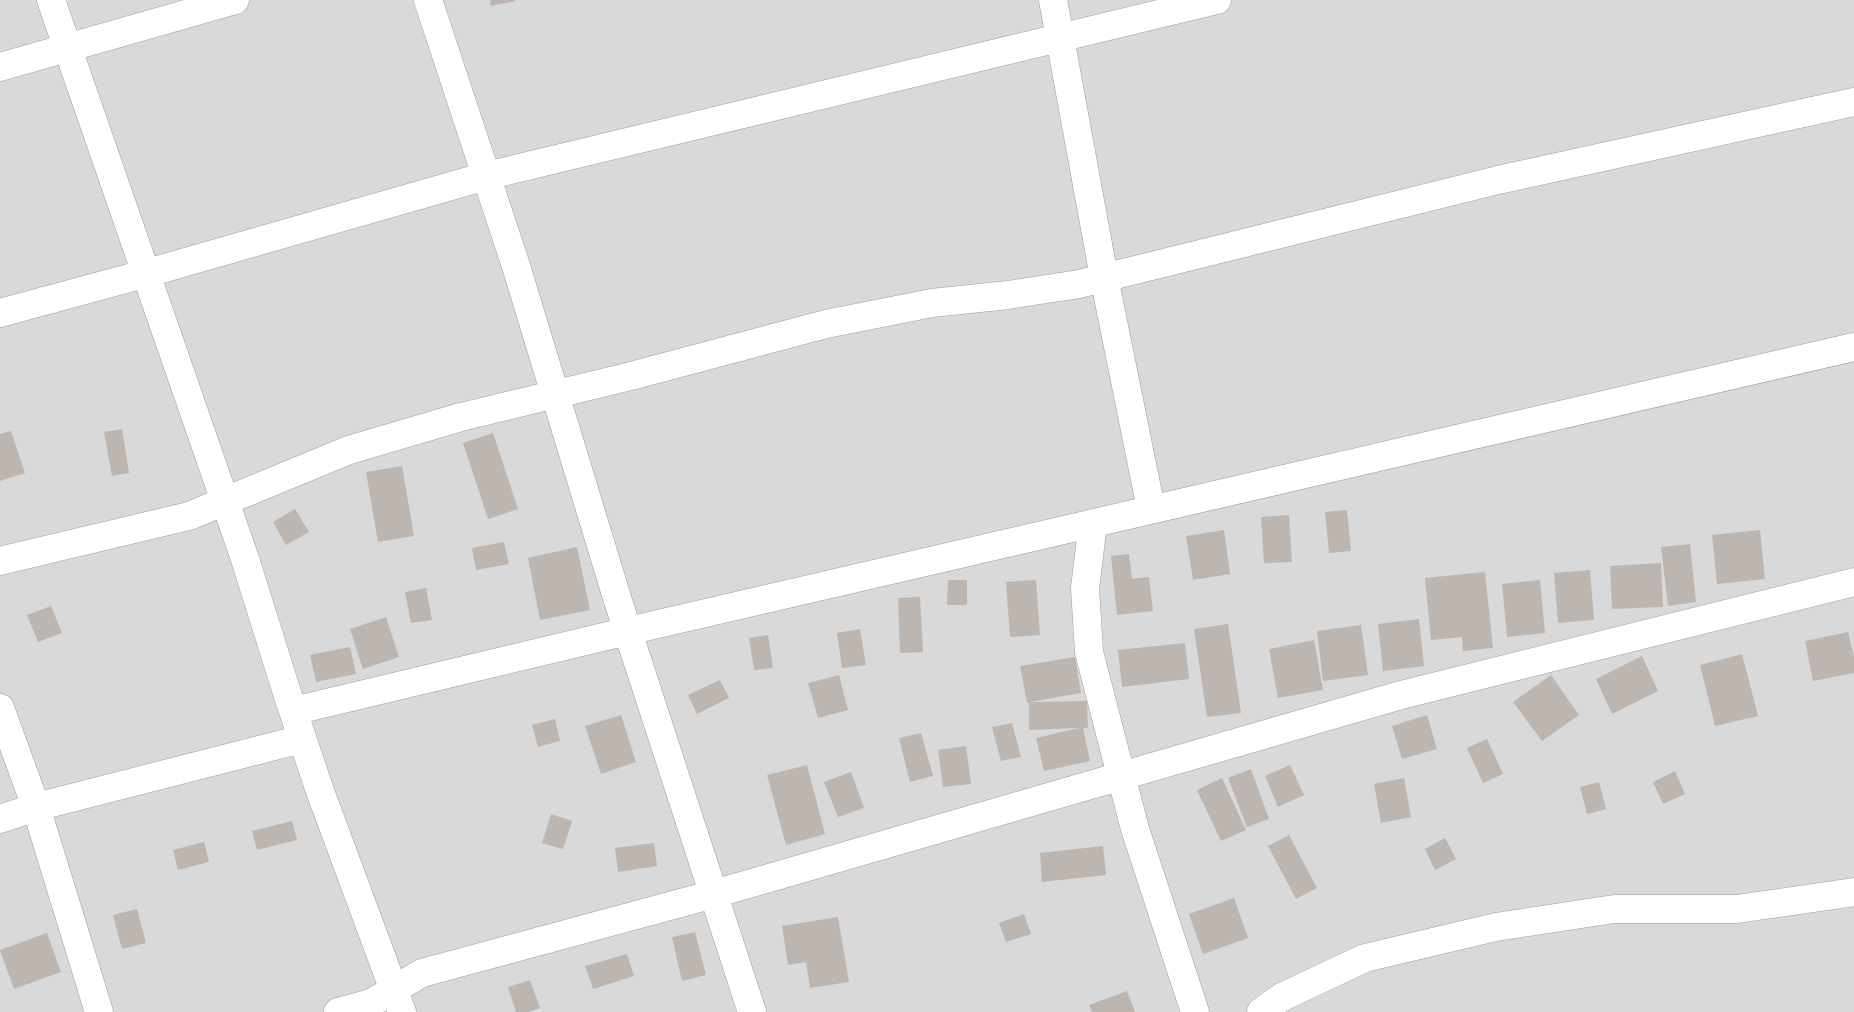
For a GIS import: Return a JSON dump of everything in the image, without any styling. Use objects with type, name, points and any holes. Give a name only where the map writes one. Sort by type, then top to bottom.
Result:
[{"type":"street","points":[[51,0],[144,274],[245,559],[302,739],[398,1001]]},
{"type":"street","points":[[0,67],[235,0]]},
{"type":"street","points":[[428,0],[486,176],[628,631],[752,1012]]},
{"type":"street","points":[[1053,0],[1104,277],[1151,509]]},
{"type":"street","points":[[0,313],[144,274],[486,176],[1217,0]]},
{"type":"street","points":[[0,561],[189,516],[349,450],[461,417],[555,395],[826,324],[932,303],[1008,295],[1079,284],[1498,180],[1854,102]]},
{"type":"street","points":[[293,712],[1092,522],[1854,347]]},
{"type":"street","points":[[1092,522],[1085,588],[1089,652],[1135,829],[1195,1012]]},
{"type":"street","points":[[338,1012],[372,1003],[398,1001],[422,973],[714,894],[1401,695],[1854,582]]},
{"type":"street","points":[[0,708],[36,807],[99,1012]]},
{"type":"street","points":[[0,819],[36,807],[302,739]]},
{"type":"street","points":[[1261,1012],[1282,997],[1365,958],[1496,927],[1614,909],[1737,909],[1854,892]]},
{"type":"shaded area","points":[[0,0],[1854,0],[1854,1012],[0,1012]]},
{"type":"building","points":[[490,0],[515,0],[515,1],[491,6]]},
{"type":"building","points":[[122,429],[129,473],[112,476],[104,432]]},
{"type":"building","points":[[11,431],[25,473],[0,481],[0,434]]},
{"type":"building","points":[[493,433],[518,509],[488,519],[463,443]]},
{"type":"building","points":[[402,466],[414,536],[378,542],[366,472]]},
{"type":"building","points":[[295,509],[309,532],[286,545],[273,522]]},
{"type":"building","points":[[1347,510],[1351,551],[1329,553],[1325,512]]},
{"type":"building","points":[[1289,515],[1292,562],[1264,563],[1261,517]]},
{"type":"building","points":[[1224,530],[1230,574],[1193,580],[1186,536]]},
{"type":"building","points":[[1760,530],[1765,579],[1717,584],[1712,535]]},
{"type":"building","points":[[504,542],[509,564],[476,570],[472,548]]},
{"type":"building","points":[[1690,544],[1696,602],[1668,606],[1661,547]]},
{"type":"building","points":[[577,547],[590,610],[540,620],[528,558]]},
{"type":"building","points":[[1129,554],[1132,579],[1149,577],[1153,611],[1117,615],[1111,556]]},
{"type":"building","points":[[1661,563],[1663,607],[1612,609],[1610,566]]},
{"type":"building","points":[[1590,570],[1594,620],[1558,623],[1554,573]]},
{"type":"building","points":[[1485,572],[1493,648],[1463,651],[1462,637],[1431,640],[1425,578]]},
{"type":"building","points":[[948,580],[967,580],[967,605],[947,605]]},
{"type":"building","points":[[1036,580],[1040,635],[1010,637],[1006,582]]},
{"type":"building","points":[[1540,580],[1545,633],[1507,637],[1502,584]]},
{"type":"building","points":[[426,588],[432,620],[411,623],[405,592]]},
{"type":"building","points":[[920,597],[923,652],[900,653],[898,598]]},
{"type":"building","points":[[51,606],[62,633],[38,642],[27,615]]},
{"type":"building","points":[[386,617],[399,657],[363,669],[350,629]]},
{"type":"building","points":[[1419,619],[1424,666],[1383,671],[1378,624]]},
{"type":"building","points":[[1228,624],[1241,713],[1207,717],[1194,629]]},
{"type":"building","points":[[1361,625],[1368,675],[1323,681],[1317,631]]},
{"type":"building","points":[[860,629],[866,665],[842,668],[837,633]]},
{"type":"building","points":[[1848,632],[1854,657],[1854,673],[1813,681],[1805,641]]},
{"type":"building","points":[[768,635],[773,668],[754,670],[749,638]]},
{"type":"building","points":[[1314,640],[1323,690],[1278,698],[1269,649]]},
{"type":"building","points":[[1185,643],[1189,679],[1122,687],[1118,650]]},
{"type":"building","points":[[350,647],[356,674],[316,682],[310,655]]},
{"type":"building","points":[[1742,654],[1758,716],[1715,726],[1700,665]]},
{"type":"building","points":[[1642,656],[1658,691],[1612,714],[1596,679]]},
{"type":"building","points":[[1075,657],[1081,693],[1030,702],[1087,701],[1088,728],[1083,728],[1090,761],[1044,771],[1036,738],[1079,728],[1029,730],[1029,703],[1027,703],[1020,666]]},
{"type":"building","points":[[839,675],[848,710],[818,718],[808,683]]},
{"type":"building","points":[[1551,675],[1579,715],[1542,741],[1513,702]]},
{"type":"building","points":[[720,680],[729,698],[697,714],[688,695]]},
{"type":"building","points":[[621,715],[636,762],[601,774],[585,726]]},
{"type":"building","points":[[1427,715],[1437,749],[1402,759],[1392,726]]},
{"type":"building","points":[[555,719],[560,741],[538,747],[532,725]]},
{"type":"building","points":[[1012,723],[1021,757],[1001,761],[992,727]]},
{"type":"building","points":[[921,733],[933,776],[910,782],[899,738]]},
{"type":"building","points":[[1487,739],[1503,774],[1483,783],[1467,748]]},
{"type":"building","points":[[966,746],[971,784],[943,787],[938,750]]},
{"type":"building","points":[[807,765],[825,834],[786,845],[767,775]]},
{"type":"building","points":[[1290,765],[1304,795],[1278,807],[1265,776]]},
{"type":"building","points":[[1251,769],[1269,819],[1247,827],[1228,778]]},
{"type":"building","points":[[1675,771],[1685,794],[1663,804],[1653,782]]},
{"type":"building","points":[[851,772],[864,808],[838,817],[824,782]]},
{"type":"building","points":[[1222,778],[1246,830],[1221,841],[1197,790]]},
{"type":"building","points":[[1404,778],[1411,817],[1381,823],[1374,784]]},
{"type":"building","points":[[1599,782],[1606,809],[1587,814],[1580,787]]},
{"type":"building","points":[[551,814],[572,821],[563,849],[542,843]]},
{"type":"building","points":[[292,821],[297,840],[257,850],[252,831]]},
{"type":"building","points":[[1289,835],[1317,888],[1296,899],[1268,846]]},
{"type":"building","points":[[1445,838],[1456,859],[1435,870],[1425,849]]},
{"type":"building","points":[[204,842],[209,862],[178,870],[173,850]]},
{"type":"building","points":[[654,843],[657,866],[618,872],[615,848]]},
{"type":"building","points":[[1103,846],[1106,875],[1042,882],[1040,853]]},
{"type":"building","points":[[1234,898],[1248,938],[1203,954],[1189,914]]},
{"type":"building","points":[[137,909],[146,943],[122,949],[113,915]]},
{"type":"building","points":[[1024,914],[1031,934],[1006,942],[999,923]]},
{"type":"building","points":[[838,917],[849,982],[810,988],[806,962],[788,965],[782,926]]},
{"type":"building","points":[[695,932],[706,975],[682,981],[672,937]]},
{"type":"building","points":[[47,933],[61,972],[14,989],[0,950]]},
{"type":"building","points":[[627,954],[634,976],[593,989],[585,966]]},
{"type":"building","points":[[530,980],[540,1008],[528,1012],[516,1012],[508,987]]},
{"type":"building","points":[[1127,991],[1135,1012],[1092,1012],[1089,1005]]}]
